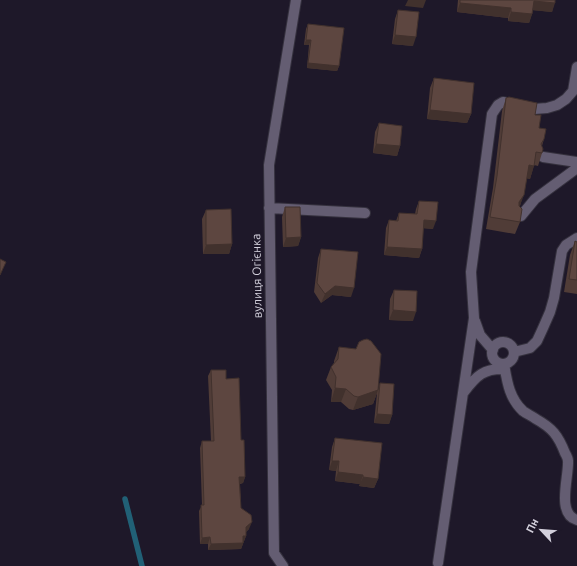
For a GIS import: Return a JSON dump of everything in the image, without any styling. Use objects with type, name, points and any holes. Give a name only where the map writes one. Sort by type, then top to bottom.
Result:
[{"type":"street","name":"вулиця Огієнка","points":[[283,566],[274,553],[269,166],[296,0]]},
{"type":"street","points":[[438,563],[474,318],[471,272],[492,114],[498,105],[503,102],[534,109],[547,108],[557,105],[566,99],[573,91],[577,67]]},
{"type":"street","points":[[543,156],[577,162]]},
{"type":"street","points":[[521,216],[534,198],[577,168]]},
{"type":"street","points":[[269,208],[365,213]]},
{"type":"street","points":[[514,352],[530,348],[537,341],[550,312],[562,251],[566,245],[577,238]]},
{"type":"street","points":[[474,318],[480,335],[493,350]]},
{"type":"street","points":[[463,393],[473,380],[482,372],[505,366],[511,360],[514,356],[514,352],[509,343],[504,342],[500,343],[493,350],[492,354],[494,359],[505,366]]},
{"type":"street","points":[[505,366],[506,379],[512,398],[523,411],[552,429],[562,445],[568,460],[565,498],[566,509],[573,519],[577,520]]},
{"type":"building","points":[[460,0],[555,0],[555,3],[534,1],[532,14],[511,12],[511,8],[460,3]]},
{"type":"building","points":[[398,10],[419,12],[416,37],[395,35]]},
{"type":"building","points":[[308,24],[344,28],[339,66],[308,63],[311,40],[306,40]]},
{"type":"building","points":[[434,78],[474,83],[471,114],[430,110]]},
{"type":"building","points":[[509,97],[537,103],[535,115],[541,115],[539,128],[546,129],[544,139],[541,144],[543,149],[542,153],[536,152],[534,166],[529,165],[524,195],[519,202],[519,206],[522,209],[520,222],[490,217],[497,176],[506,98]]},
{"type":"building","points":[[379,123],[402,126],[400,146],[376,144]]},
{"type":"building","points":[[419,201],[438,202],[436,221],[424,220],[422,249],[387,247],[389,220],[398,221],[399,213],[417,214]]},
{"type":"building","points":[[285,207],[300,207],[301,237],[286,238]]},
{"type":"building","points":[[231,209],[232,244],[206,245],[206,210]]},
{"type":"building","points":[[575,241],[577,242],[577,280],[569,279]]},
{"type":"building","points":[[321,249],[358,252],[354,288],[335,286],[325,294],[317,283]]},
{"type":"building","points":[[0,259],[6,262],[0,275]]},
{"type":"building","points":[[394,290],[417,291],[416,312],[393,310]]},
{"type":"building","points":[[367,339],[371,341],[381,354],[378,390],[358,397],[354,396],[346,389],[335,388],[336,377],[331,367],[338,359],[339,347],[356,349],[359,342]]},
{"type":"building","points":[[211,370],[226,370],[226,379],[239,378],[241,440],[244,440],[245,477],[239,477],[241,508],[251,515],[252,522],[246,527],[246,536],[243,536],[243,543],[211,544],[210,537],[202,538],[201,505],[204,505],[202,441],[214,441]]},
{"type":"building","points":[[380,383],[394,384],[392,415],[377,414]]},
{"type":"building","points":[[335,438],[382,443],[378,479],[363,477],[363,475],[338,472],[339,461],[332,461]]},
{"type":"waterway","points":[[125,499],[142,566]]}]
